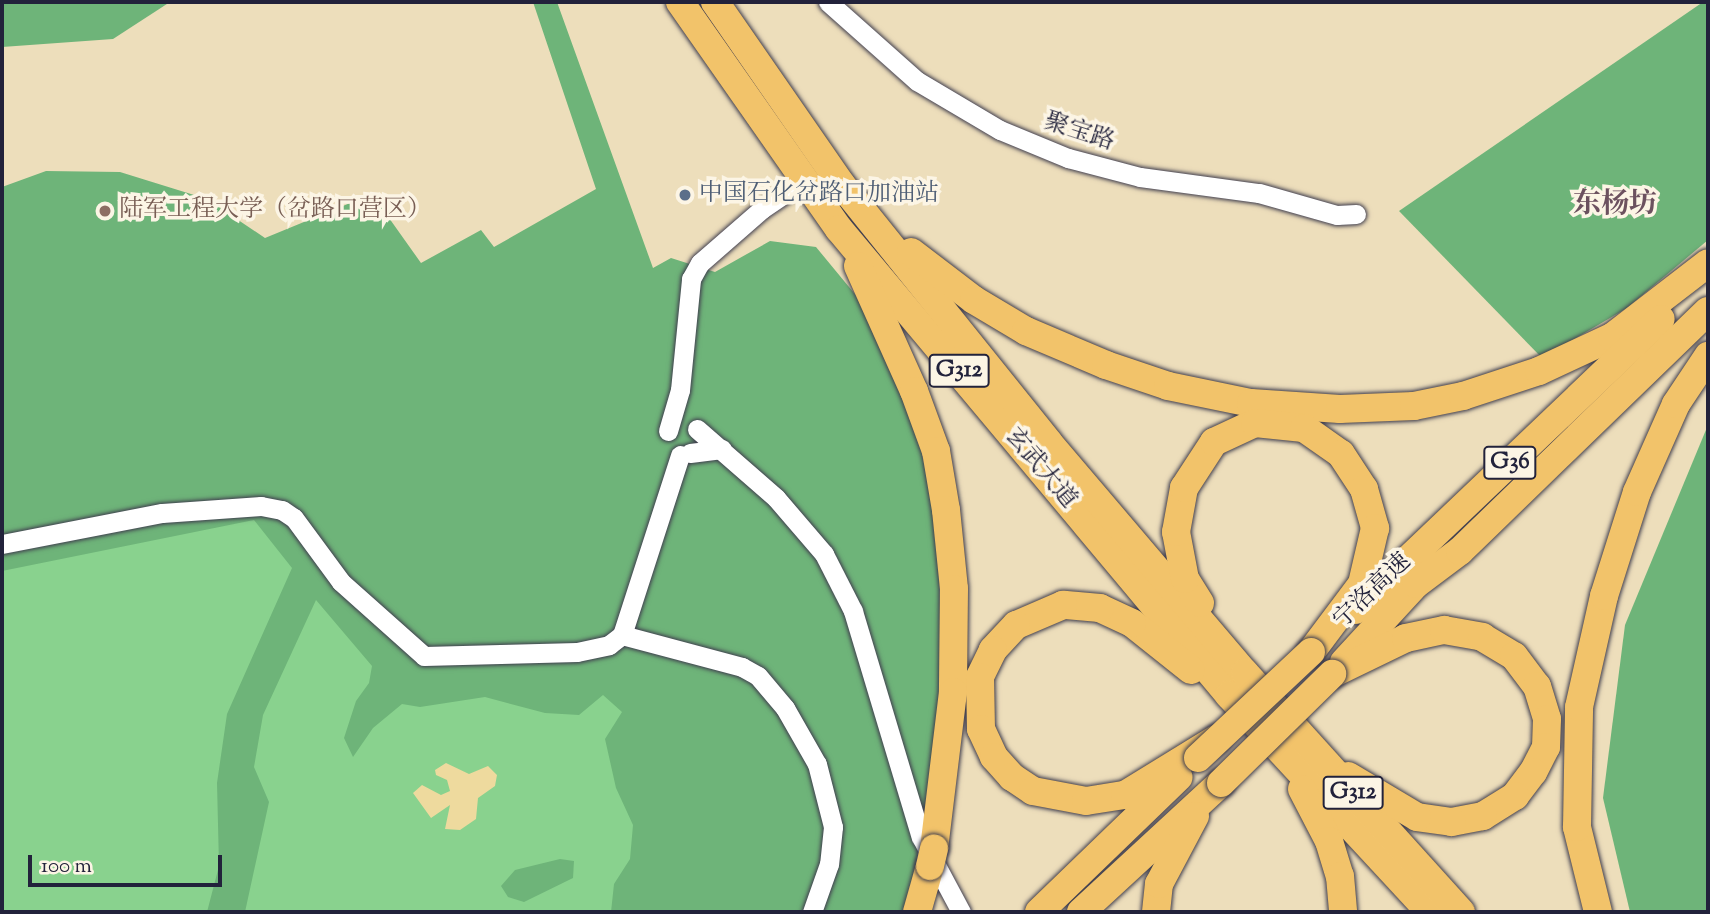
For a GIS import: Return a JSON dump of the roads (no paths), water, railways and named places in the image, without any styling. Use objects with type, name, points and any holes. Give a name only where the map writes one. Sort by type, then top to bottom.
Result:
[{"type":"highway","name":"玄武大道","points":[[680,2],[839,229],[1265,734],[1430,912]]},
{"type":"highway","name":"玄武大道","points":[[715,2],[841,184],[1049,443],[1245,673],[1461,912]]},
{"type":"highway","points":[[841,184],[920,261],[1026,331],[1168,386],[1251,403],[1340,409],[1414,406],[1463,396],[1539,371],[1612,337],[1708,263]]},
{"type":"highway","points":[[839,229],[914,391],[936,451],[946,510],[954,589],[953,692],[932,857],[917,912]]},
{"type":"highway","name":"宁洛高速","points":[[1039,912],[1196,756],[1311,652],[1708,274]]},
{"type":"highway","name":"宁洛高速","points":[[1081,912],[1221,783],[1332,674],[1416,584],[1460,551],[1708,312]]},
{"type":"highway","points":[[1598,912],[1577,827],[1579,707],[1604,596],[1637,492],[1676,404],[1708,356]]},
{"type":"highway","points":[[1245,673],[1185,579],[1176,532],[1184,488],[1214,442],[1255,423],[1304,428],[1341,454],[1364,489],[1376,528],[1362,584],[1311,652]]},
{"type":"highway","points":[[1196,756],[1125,794],[1086,801],[1032,791],[993,757],[981,729],[980,677],[993,650],[1016,625],[1063,604],[1100,608],[1132,623],[1177,656],[1265,734],[1329,841],[1340,877],[1343,912]]},
{"type":"highway","points":[[1323,760],[1417,817],[1452,822],[1483,816],[1515,796],[1546,747],[1547,719],[1537,686],[1514,656],[1482,637],[1444,630],[1406,638],[1332,674]]},
{"type":"highway","points":[[1156,912],[1159,884],[1171,856],[1190,822],[1221,783]]},
{"type":"street","name":"聚宝路","points":[[828,2],[917,81],[1000,130],[1045,149],[1140,177],[1259,193],[1337,215],[1356,214]]},
{"type":"street","points":[[722,449],[685,454],[668,446],[668,431],[680,390],[691,279],[700,263],[762,209],[803,181]]},
{"type":"street","points":[[2,544],[162,513],[261,506],[294,517],[341,582],[425,656],[577,652],[609,645],[622,635],[685,454],[699,443],[680,390]]},
{"type":"street","points":[[668,431],[679,422],[695,427],[793,514],[824,554],[853,611],[921,837],[961,912]]},
{"type":"street","points":[[622,635],[742,667],[758,676],[785,708],[817,764],[833,827],[829,864],[812,912]]},
{"type":"place","name":"中国石化岔路口加油站","points":[[685,195]]},
{"type":"place","name":"陆军工程大学（岔路口营区）","points":[[105,211]]},
{"type":"district","name":"东杨坊","points":[[1615,205]]}]
